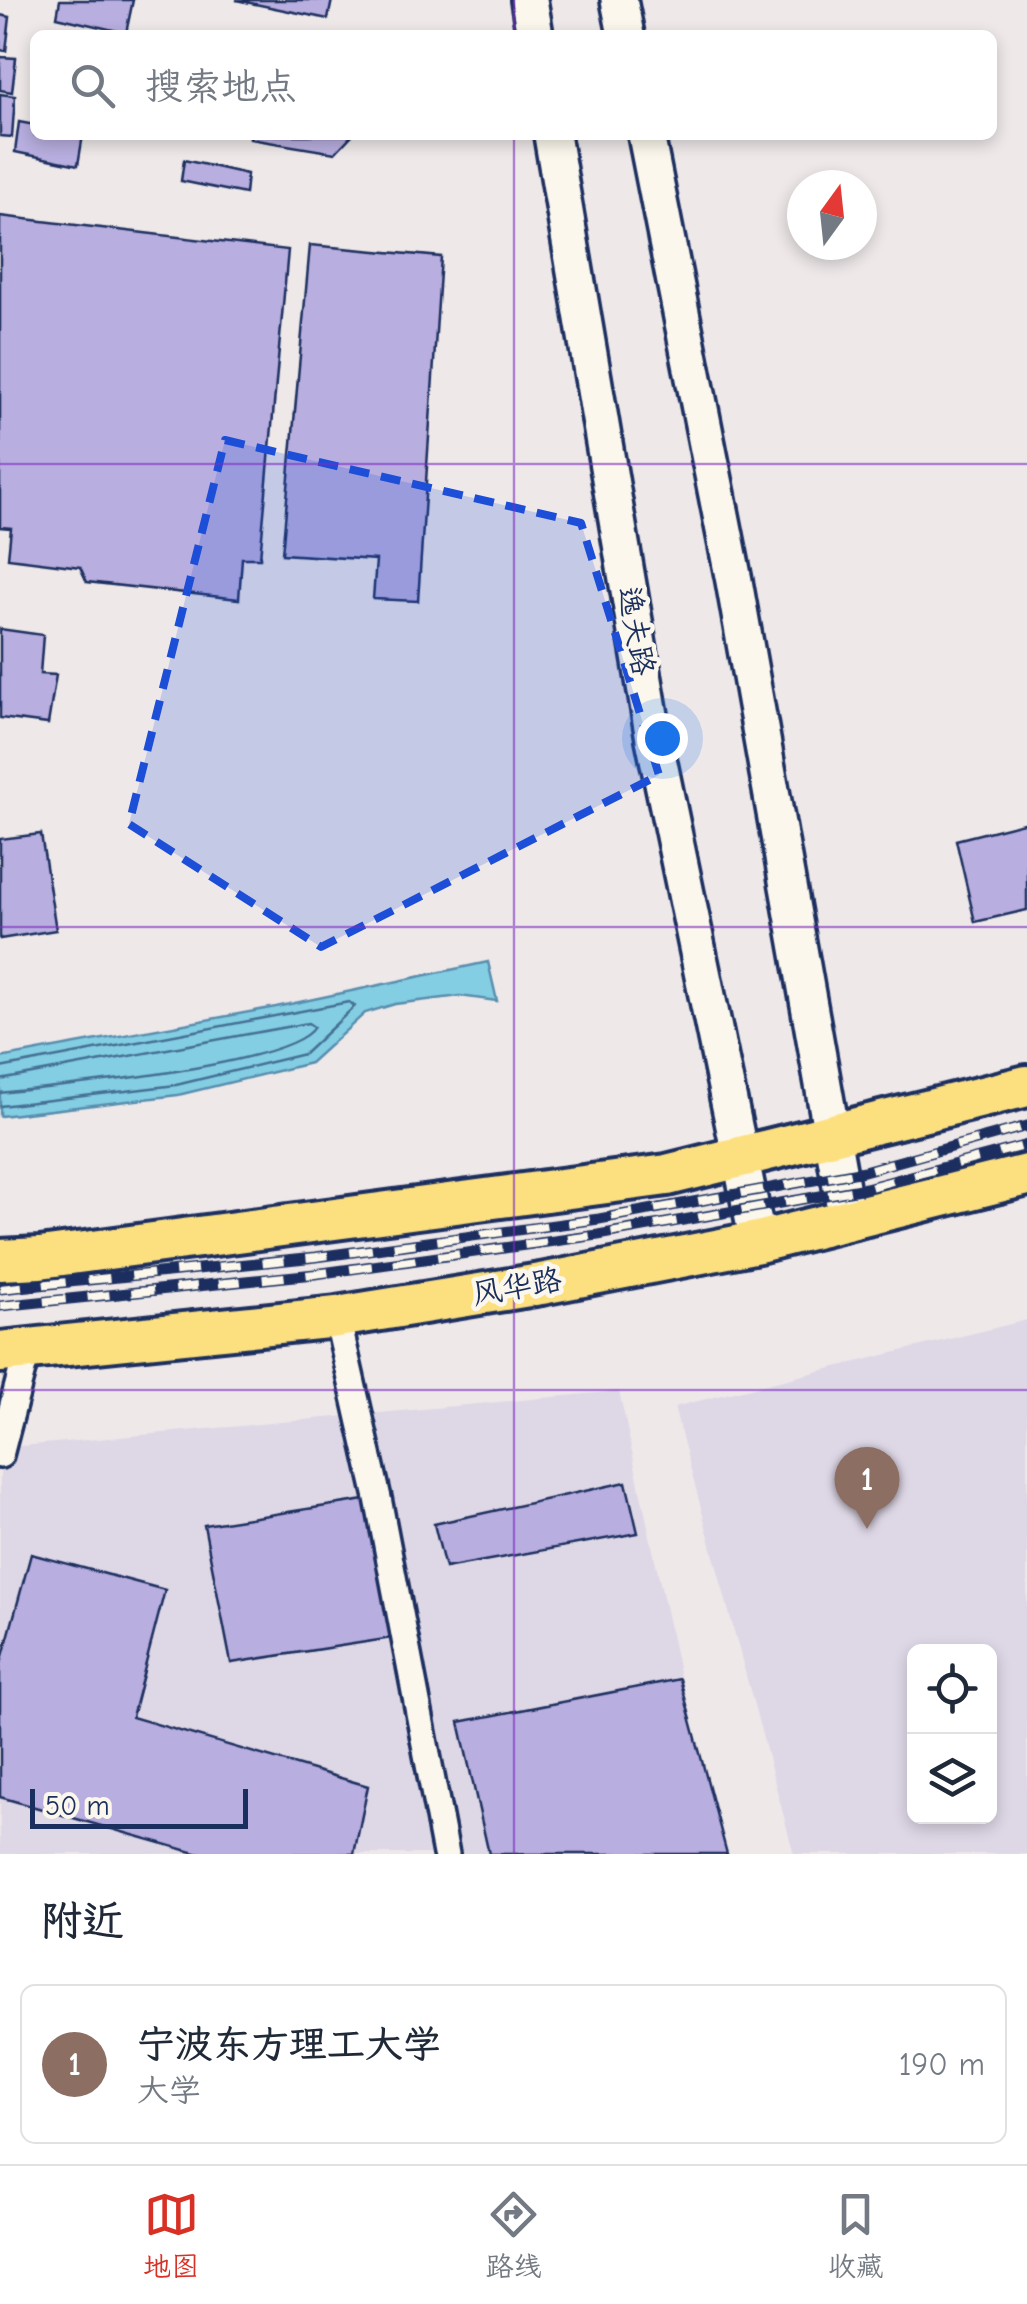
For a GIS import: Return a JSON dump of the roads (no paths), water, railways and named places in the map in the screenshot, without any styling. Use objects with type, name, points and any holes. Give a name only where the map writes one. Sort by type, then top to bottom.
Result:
[{"type":"main road","points":[[529,0],[534,30]]},
{"type":"main road","points":[[619,0],[625,30]]},
{"type":"main road","name":"逸夫路","points":[[553,140],[654,739],[758,1242]]},
{"type":"main road","points":[[647,140],[734,581],[846,1220]]},
{"type":"main road","points":[[0,1260],[40,1258],[668,1175],[1027,1086]]},
{"type":"main road","name":"风华路","points":[[14,1351],[337,1316],[540,1284],[758,1242],[1027,1175]]},
{"type":"street","points":[[337,1316],[378,1498],[446,1854]]},
{"type":"street","points":[[0,1455],[14,1351]]},
{"type":"water","points":[[488,962],[497,1001],[460,996],[395,1004],[365,1013],[310,1063],[178,1095],[0,1116],[0,1058],[276,1007]]},
{"type":"railway","points":[[0,1289],[316,1257],[599,1219],[864,1171],[1027,1126]]},
{"type":"railway","points":[[0,1306],[315,1274],[598,1235],[866,1188],[1027,1145]]},
{"type":"place","name":"宁波东方理工大学","points":[[867,1529]]}]
